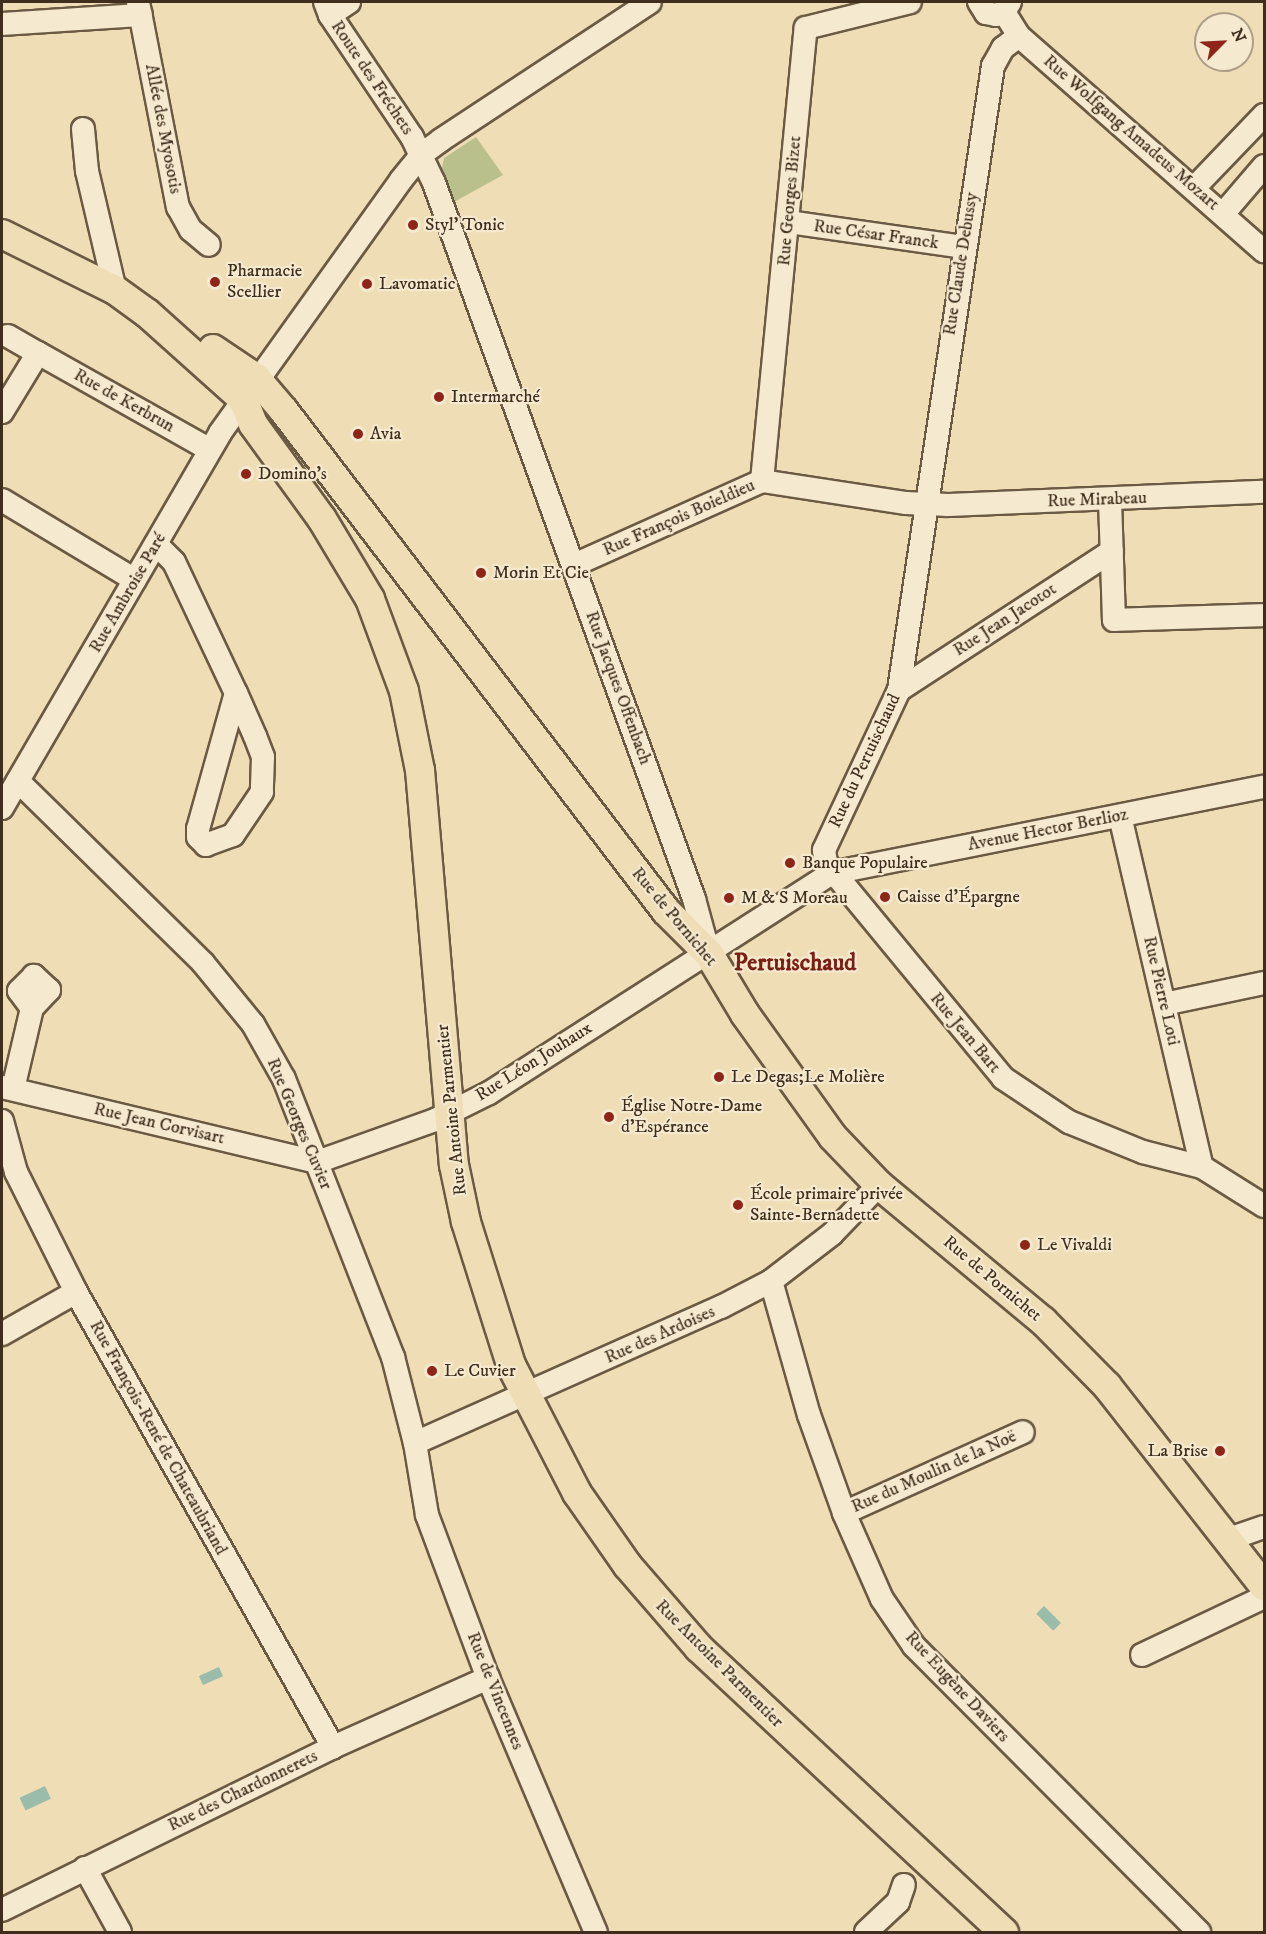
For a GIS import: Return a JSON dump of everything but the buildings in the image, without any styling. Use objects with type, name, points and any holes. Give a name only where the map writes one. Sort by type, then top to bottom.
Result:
[{"type":"main road","points":[[2,227],[113,282],[170,316],[249,388]]},
{"type":"main road","name":"Rue Antoine Parmentier","points":[[2,234],[115,291],[182,342],[249,388],[253,424],[322,519],[370,599],[404,691],[425,801],[454,1165],[471,1244],[489,1303],[525,1396],[588,1510],[675,1624],[1004,1932]]},
{"type":"main road","name":"Rue de Pornichet","points":[[249,388],[666,911],[708,954],[794,1085],[833,1137],[879,1185],[1043,1321],[1107,1386],[1264,1586]]},
{"type":"street","points":[[327,8],[350,2]]},
{"type":"street","name":"Rue Ambroise Paré","points":[[3,802],[18,781],[210,450],[249,388],[422,154],[650,2]]},
{"type":"street","name":"Rue Georges Bizet","points":[[762,481],[806,28],[910,2]]},
{"type":"street","points":[[979,2],[991,15],[1007,7]]},
{"type":"street","name":"Rue Wolfgang Amadeus Mozart","points":[[1007,7],[1019,36],[1264,251]]},
{"type":"street","points":[[2,24],[140,8]]},
{"type":"street","name":"Allée des Myosotis","points":[[140,8],[178,207],[191,230],[209,245]]},
{"type":"street","name":"Route des Fréchets","points":[[327,8],[422,154]]},
{"type":"street","name":"Rue Claude Debussy","points":[[929,504],[934,437],[994,59],[1019,36]]},
{"type":"street","points":[[1194,188],[1264,115]]},
{"type":"street","points":[[83,129],[87,171],[113,282]]},
{"type":"street","name":"Rue Jacques Offenbach","points":[[422,154],[574,565],[694,899],[708,954]]},
{"type":"street","points":[[1223,214],[1264,166]]},
{"type":"street","name":"Rue César Franck","points":[[788,222],[963,247]]},
{"type":"street","name":"Rue de Kerbrun","points":[[8,336],[210,450]]},
{"type":"street","points":[[2,412],[38,353]]},
{"type":"street","name":"Rue François Boieldieu","points":[[574,565],[762,481],[929,504]]},
{"type":"street","name":"Rue Mirabeau","points":[[929,504],[1110,500],[1264,492]]},
{"type":"street","points":[[2,500],[135,580]]},
{"type":"street","points":[[1110,500],[1114,620],[1264,615]]},
{"type":"street","name":"Rue du Pertuischaud","points":[[832,873],[824,850],[899,690],[921,529],[929,504]]},
{"type":"street","points":[[156,544],[174,562],[236,693],[263,757],[262,792],[233,835],[206,845],[198,837],[198,829],[236,693]]},
{"type":"street","name":"Rue Jean Jacotot","points":[[899,690],[1112,550]]},
{"type":"street","name":"Rue Georges Cuvier","points":[[18,781],[203,963],[253,1024],[284,1079],[393,1357],[415,1443]]},
{"type":"street","name":"Avenue Hector Berlioz","points":[[832,873],[1264,787]]},
{"type":"street","name":"Rue Pierre Loti","points":[[1120,816],[1202,1167]]},
{"type":"street","name":"Rue Léon Jouhaux","points":[[317,1162],[450,1113],[494,1090],[832,873]]},
{"type":"street","name":"Rue Jean Bart","points":[[832,873],[1003,1078],[1069,1122],[1143,1152],[1202,1167],[1264,1206]]},
{"type":"street","points":[[1164,1004],[1264,983]]},
{"type":"street","points":[[7,1088],[32,1008]]},
{"type":"street","name":"Rue Jean Corvisart","points":[[7,1088],[317,1162]]},
{"type":"street","name":"Rue François-René de Chateaubriand","points":[[2,1121],[9,1174],[333,1747]]},
{"type":"street","name":"Rue des Ardoises","points":[[415,1443],[525,1396],[771,1281],[832,1234],[879,1185]]},
{"type":"street","name":"Rue Eugène Daviers","points":[[771,1281],[809,1415],[844,1513],[882,1599],[914,1646],[1199,1932]]},
{"type":"street","points":[[2,1335],[76,1292]]},
{"type":"street","name":"Rue du Moulin de la Noë","points":[[844,1513],[1023,1432]]},
{"type":"street","name":"Rue de Vincennes","points":[[415,1443],[427,1515],[488,1678],[596,1932]]},
{"type":"street","points":[[1229,1539],[1264,1527]]},
{"type":"street","points":[[1142,1655],[1264,1597]]},
{"type":"street","name":"Rue des Chardonnerets","points":[[2,1910],[333,1747],[488,1678]]},
{"type":"street","points":[[85,1868],[120,1932]]},
{"type":"street","points":[[866,1932],[898,1902],[904,1885]]},
{"type":"green space","points":[[476,137],[503,175],[454,202],[442,168],[444,158]]},
{"type":"shaded area","points":[[1044,1606],[1061,1623],[1053,1631],[1036,1614]]},
{"type":"shaded area","points":[[219,1667],[223,1676],[203,1685],[199,1676]]},
{"type":"shaded area","points":[[45,1786],[51,1799],[26,1811],[20,1798]]},
{"type":"place","name":"Styl' Tonic","points":[[413,225]]},
{"type":"place","name":"Pharmacie Scellier","points":[[215,282]]},
{"type":"place","name":"Lavomatic","points":[[367,284]]},
{"type":"place","name":"Intermarché","points":[[439,397]]},
{"type":"place","name":"Avia","points":[[358,434]]},
{"type":"place","name":"Domino's","points":[[246,474]]},
{"type":"place","name":"Morin Et Cie","points":[[481,573]]},
{"type":"place","name":"Banque Populaire","points":[[790,863]]},
{"type":"place","name":"Caisse d'Épargne","points":[[885,897]]},
{"type":"place","name":"M & S Moreau","points":[[729,898]]},
{"type":"place","name":"Le Degas;Le Molière","points":[[719,1077]]},
{"type":"place","name":"Église Notre-Dame d'Espérance","points":[[609,1117]]},
{"type":"place","name":"École primaire privée Sainte-Bernadette","points":[[738,1205]]},
{"type":"place","name":"Le Vivaldi","points":[[1025,1245]]},
{"type":"place","name":"Le Cuvier","points":[[432,1371]]},
{"type":"place","name":"La Brise","points":[[1220,1451]]},
{"type":"district","name":"Pertuischaud","points":[[795,964]]}]
